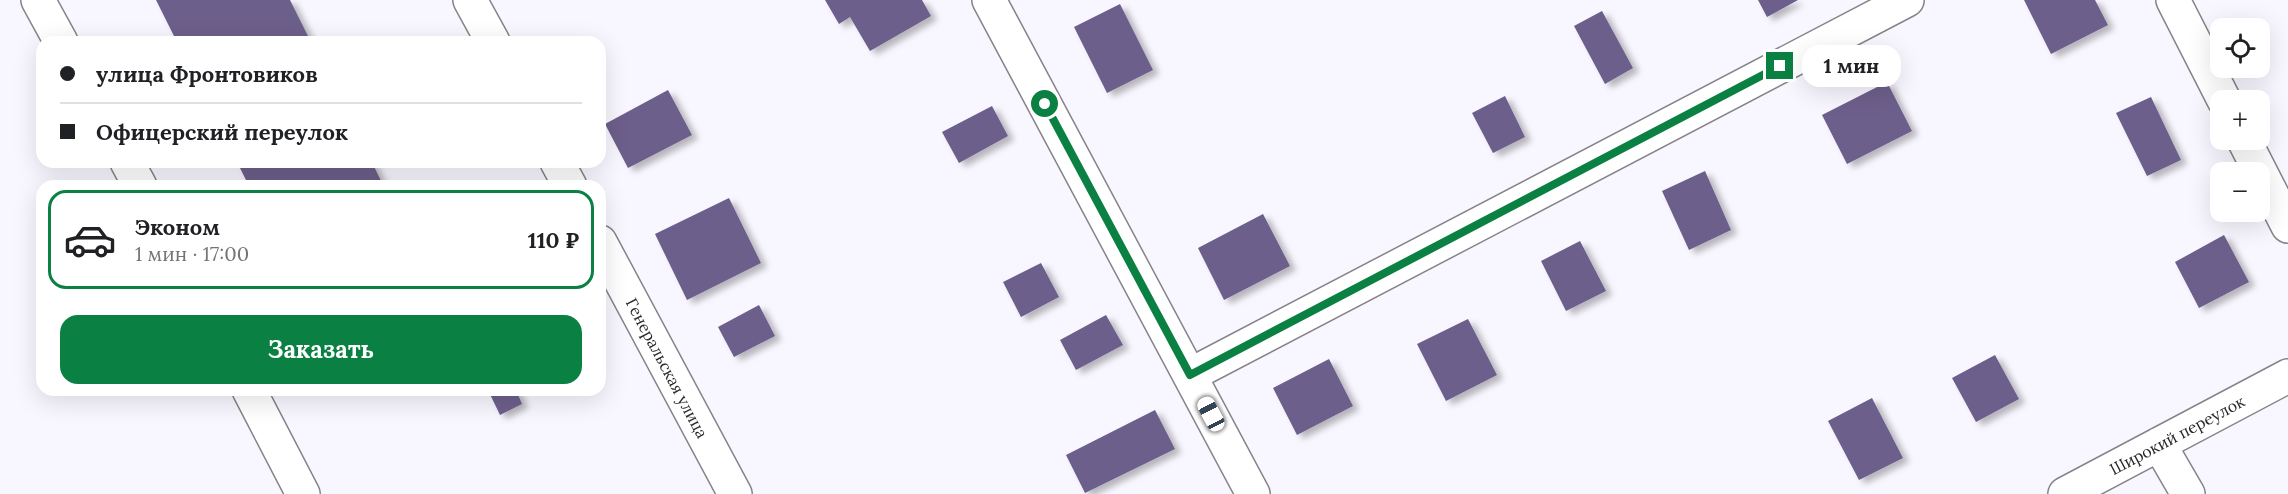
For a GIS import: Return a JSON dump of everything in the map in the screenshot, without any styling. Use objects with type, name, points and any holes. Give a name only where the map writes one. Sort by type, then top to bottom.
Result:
[{"type":"street","points":[[38,0],[58,36]]},
{"type":"street","points":[[470,0],[490,36]]},
{"type":"street","points":[[990,0],[1253,494]]},
{"type":"street","points":[[1190,375],[1907,0]]},
{"type":"street","points":[[2173,0],[2219,90]]},
{"type":"street","points":[[2249,150],[2288,225]]},
{"type":"street","name":"Генеральская улица","points":[[606,253],[735,494]]},
{"type":"street","name":"Широкий переулок","points":[[2065,494],[2288,376]]},
{"type":"street","points":[[252,396],[303,494]]},
{"type":"street","points":[[2159,444],[2188,494]]},
{"type":"building","points":[[156,0],[290,0],[308,36],[174,36]]},
{"type":"building","points":[[825,0],[922,0],[931,16],[870,51],[850,17],[839,24]]},
{"type":"building","points":[[1758,0],[1798,0],[1767,17]]},
{"type":"building","points":[[2024,0],[2095,0],[2108,25],[2051,54]]},
{"type":"building","points":[[1120,4],[1153,70],[1107,93],[1074,27]]},
{"type":"building","points":[[1602,11],[1633,68],[1605,84],[1574,26]]},
{"type":"building","points":[[1887,82],[1912,131],[1847,164],[1822,115]]},
{"type":"building","points":[[668,90],[692,135],[628,168],[606,123]]},
{"type":"building","points":[[1505,96],[1525,137],[1493,153],[1472,113]]},
{"type":"building","points":[[2151,97],[2181,160],[2147,176],[2116,113]]},
{"type":"building","points":[[992,106],[1008,136],[959,163],[942,132]]},
{"type":"building","points":[[240,168],[375,168],[381,180],[246,180]]},
{"type":"building","points":[[1705,171],[1731,230],[1689,250],[1662,191]]},
{"type":"building","points":[[729,198],[761,263],[687,300],[655,234]]},
{"type":"building","points":[[1263,214],[1290,266],[1224,300],[1198,248]]},
{"type":"building","points":[[2224,235],[2249,282],[2199,308],[2175,262]]},
{"type":"building","points":[[1580,241],[1606,291],[1566,311],[1541,261]]},
{"type":"building","points":[[1041,263],[1059,297],[1021,317],[1003,282]]},
{"type":"building","points":[[759,305],[775,336],[734,357],[718,327]]},
{"type":"building","points":[[1106,315],[1123,345],[1076,370],[1060,340]]},
{"type":"building","points":[[1468,319],[1497,375],[1446,401],[1417,344]]},
{"type":"building","points":[[1995,355],[2019,399],[1976,422],[1952,378]]},
{"type":"building","points":[[1329,359],[1353,406],[1297,435],[1273,388]]},
{"type":"building","points":[[491,396],[519,396],[522,404],[500,415]]},
{"type":"building","points":[[1872,398],[1903,458],[1859,480],[1828,421]]},
{"type":"building","points":[[1155,410],[1175,449],[1085,493],[1066,455]]},
{"type":"route","points":[[1045,104],[1190,375],[1780,66]]}]
